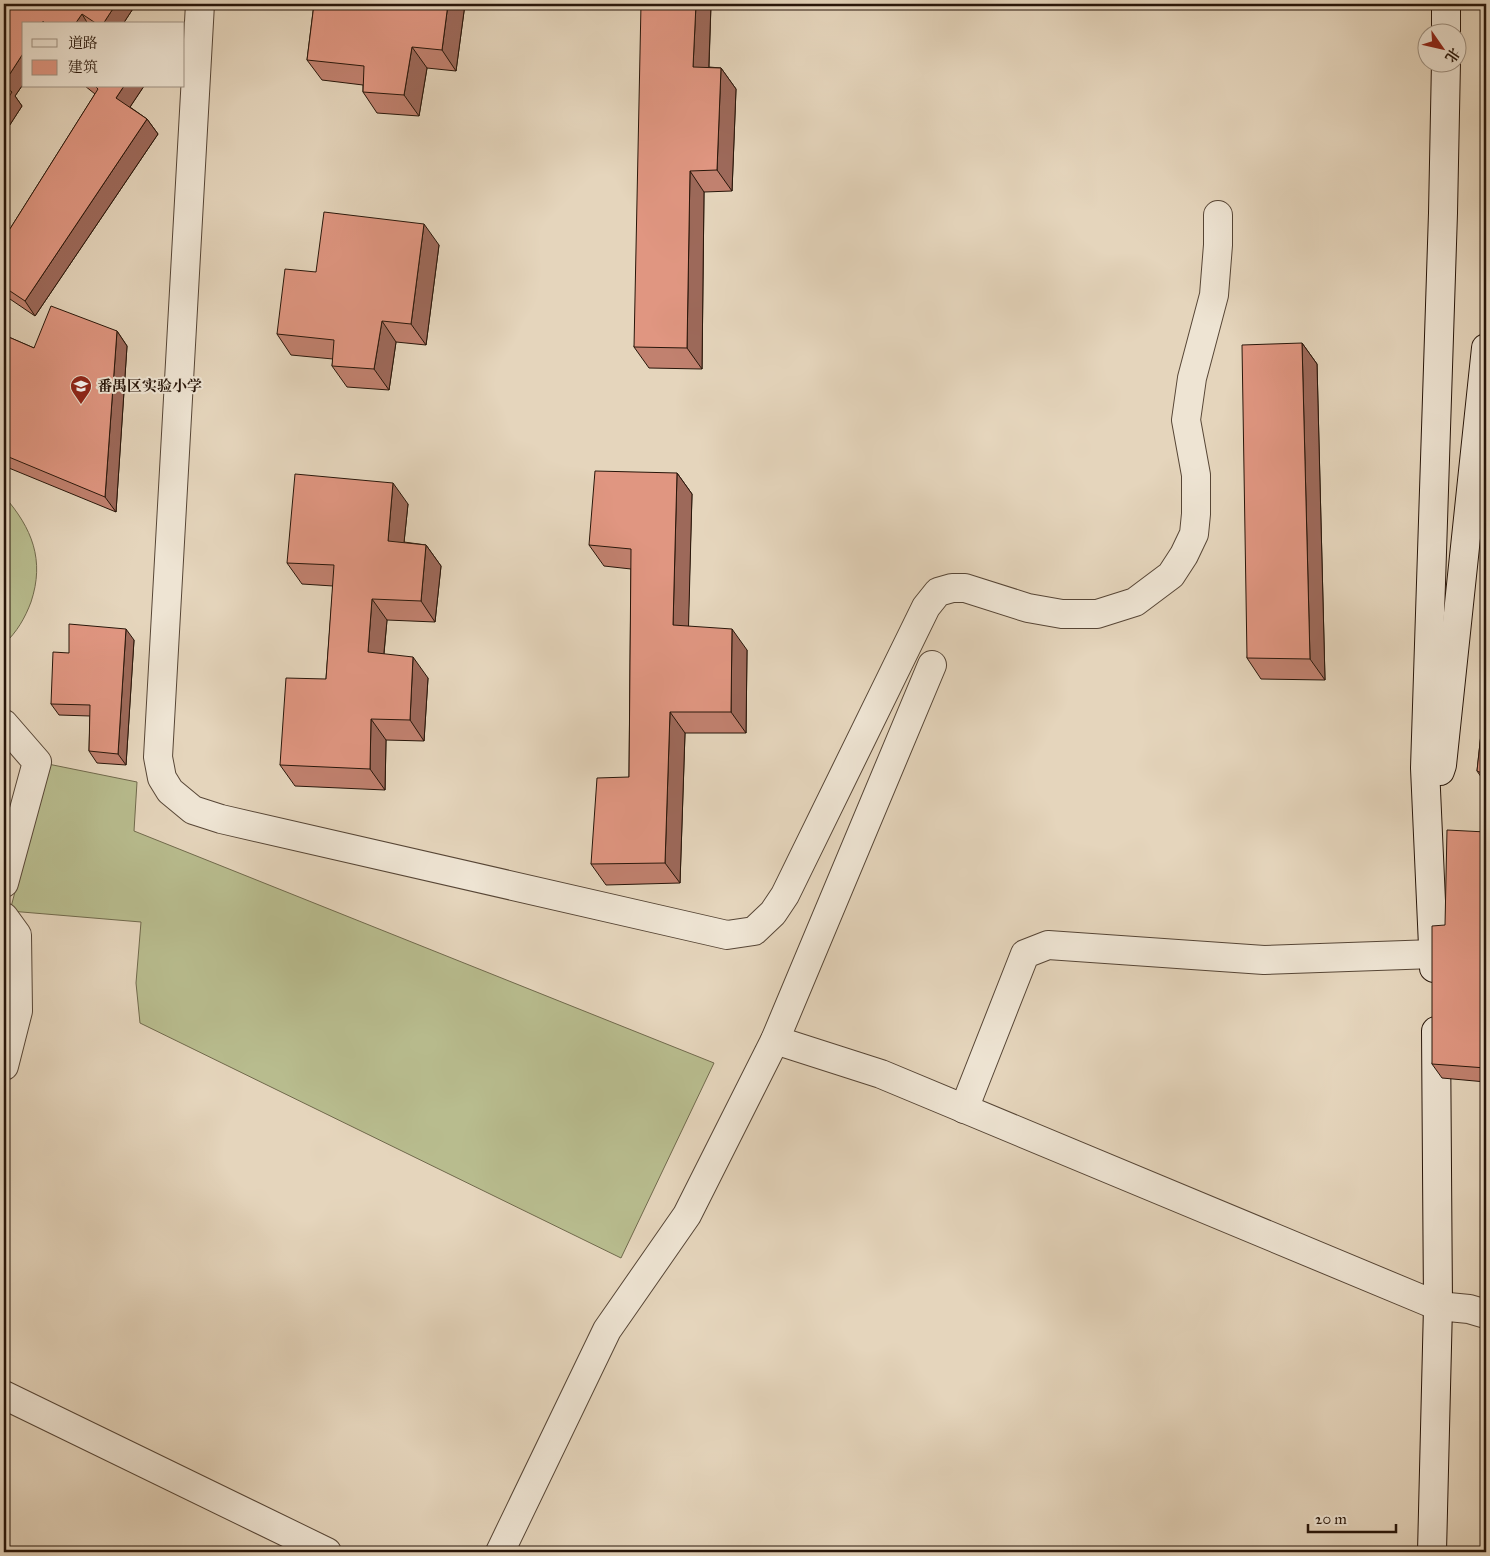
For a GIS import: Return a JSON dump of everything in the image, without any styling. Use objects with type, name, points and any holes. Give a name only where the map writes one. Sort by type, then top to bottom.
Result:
[{"type":"street","points":[[200,4],[158,757],[162,778],[170,792],[193,810],[221,819],[728,935],[754,931],[773,913],[785,895],[926,607],[938,592],[952,588],[965,588],[1028,608],[1062,614],[1097,614],[1135,602],[1171,575],[1184,555],[1194,534],[1196,476],[1186,420],[1192,378],[1214,294],[1218,245],[1218,215]]},
{"type":"street","points":[[1446,4],[1446,22]]},
{"type":"street","points":[[1432,1552],[1438,1306],[1434,954],[1425,768],[1444,213],[1446,72]]},
{"type":"street","points":[[1426,807],[1442,765],[1486,348]]},
{"type":"street","points":[[500,1552],[607,1330],[687,1215],[775,1040],[932,665]]},
{"type":"street","points":[[4,724],[37,762],[4,883]]},
{"type":"street","points":[[4,917],[17,935],[18,1011],[4,1066]]},
{"type":"street","points":[[964,1108],[1025,954],[1048,945],[1264,960],[1434,954]]},
{"type":"street","points":[[775,1040],[881,1074],[1438,1306],[1469,1309],[1486,1314]]},
{"type":"street","points":[[4,1395],[327,1552]]},
{"type":"green space","points":[[4,496],[14,508],[29,533],[36,558],[37,572],[35,587],[26,614],[17,630],[4,644]]},
{"type":"green space","points":[[48,764],[137,782],[134,831],[714,1063],[621,1258],[140,1023],[136,983],[141,922],[10,911]]},
{"type":"building","points":[[4,4],[116,4],[104,22],[94,22],[82,14],[76,22],[22,22],[22,55],[4,83]]},
{"type":"building","points":[[314,4],[448,4],[442,50],[412,47],[404,95],[363,92],[364,66],[307,60]]},
{"type":"building","points":[[641,4],[696,4],[693,67],[721,68],[717,170],[690,171],[687,348],[634,347]]},
{"type":"building","points":[[4,86],[12,92],[4,104]]},
{"type":"building","points":[[123,88],[116,98],[147,119],[25,301],[4,287],[4,229],[8,232],[98,89]]},
{"type":"building","points":[[324,212],[424,224],[411,324],[382,321],[374,369],[332,366],[334,340],[277,334],[285,269],[316,272]]},
{"type":"building","points":[[51,306],[117,331],[105,497],[4,455],[4,335],[34,348]]},
{"type":"building","points":[[1302,343],[1310,659],[1247,658],[1242,345]]},
{"type":"building","points":[[595,471],[677,473],[673,625],[732,629],[731,712],[670,712],[665,863],[591,864],[597,778],[629,777],[631,549],[589,545]]},
{"type":"building","points":[[295,474],[393,483],[388,541],[426,545],[421,601],[372,599],[368,652],[413,657],[410,720],[371,719],[370,769],[280,765],[286,678],[326,679],[334,565],[287,563]]},
{"type":"building","points":[[69,624],[126,629],[118,754],[89,751],[90,705],[51,704],[53,652],[69,653]]},
{"type":"building","points":[[1486,687],[1486,775],[1477,771]]},
{"type":"building","points":[[1447,830],[1486,832],[1486,1068],[1432,1064],[1432,926],[1445,925]]},
{"type":"place","name":"番禺区实验小学","points":[[81,405]]}]
